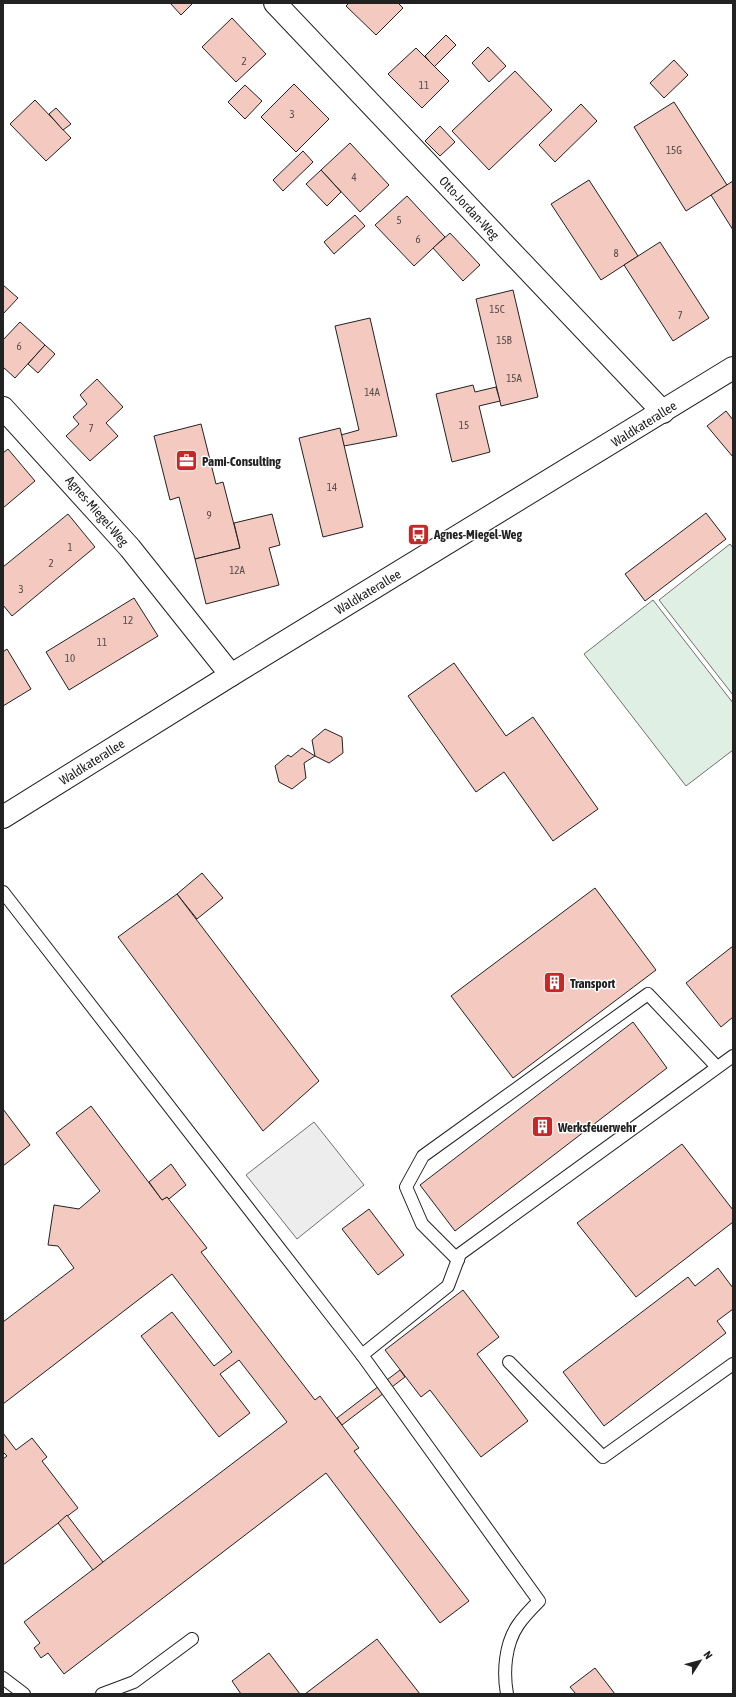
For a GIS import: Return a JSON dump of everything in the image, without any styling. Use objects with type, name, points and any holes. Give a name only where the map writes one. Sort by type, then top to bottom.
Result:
[{"type":"street","name":"Otto-Jordan-Weg","points":[[275,3],[663,412]]},
{"type":"street","name":"Waldkaterallee","points":[[3,817],[231,675],[733,368]]},
{"type":"street","name":"Agnes-Miegel-Weg","points":[[3,408],[47,454],[130,548],[231,675]]},
{"type":"lane","points":[[3,892],[362,1355],[539,1601],[518,1625],[509,1647],[504,1677],[507,1694]]},
{"type":"lane","points":[[458,1260],[422,1224],[406,1187],[423,1156],[648,994],[717,1067]]},
{"type":"lane","points":[[362,1355],[448,1286],[460,1254],[733,1056]]},
{"type":"lane","points":[[509,1362],[603,1457],[733,1364]]},
{"type":"lane","points":[[102,1694],[134,1682],[192,1639]]},
{"type":"lane","points":[[3,1678],[24,1694]]},
{"type":"green space","points":[[730,544],[733,548],[733,695],[659,600]]},
{"type":"green space","points":[[653,600],[733,703],[733,750],[686,786],[584,654]]},
{"type":"shaded area","points":[[314,1122],[364,1185],[297,1239],[246,1175]]},
{"type":"building","points":[[170,3],[193,3],[181,15]]},
{"type":"building","points":[[349,3],[398,3],[403,8],[376,35],[346,6]]},
{"type":"building","points":[[232,18],[266,54],[236,82],[202,47]]},
{"type":"building","points":[[446,35],[456,45],[434,67],[425,56]]},
{"type":"building","points":[[488,47],[506,66],[489,82],[472,63]]},
{"type":"building","points":[[416,48],[449,81],[422,108],[388,74]]},
{"type":"building","points":[[674,60],[688,75],[664,98],[650,83]]},
{"type":"building","points":[[515,71],[552,110],[489,170],[452,131]]},
{"type":"building","points":[[294,84],[329,119],[296,152],[261,117]]},
{"type":"building","points":[[245,85],[262,101],[245,119],[228,102]]},
{"type":"building","points":[[35,100],[71,138],[46,161],[10,124]]},
{"type":"building","points":[[674,102],[727,185],[686,211],[634,127]]},
{"type":"building","points":[[581,104],[597,121],[555,162],[539,145]]},
{"type":"building","points":[[56,108],[71,124],[63,130],[49,114]]},
{"type":"building","points":[[440,126],[455,142],[440,156],[425,141]]},
{"type":"building","points":[[350,143],[389,185],[360,212],[321,170]]},
{"type":"building","points":[[303,151],[313,162],[283,191],[273,180]]},
{"type":"building","points":[[321,170],[341,192],[327,206],[306,184]]},
{"type":"building","points":[[589,180],[638,256],[601,280],[551,204]]},
{"type":"building","points":[[733,181],[733,230],[711,195]]},
{"type":"building","points":[[407,196],[445,237],[414,266],[375,225]]},
{"type":"building","points":[[355,215],[365,226],[334,254],[324,242]]},
{"type":"building","points":[[450,233],[480,265],[463,281],[433,248]]},
{"type":"building","points":[[660,242],[709,318],[673,341],[624,265]]},
{"type":"building","points":[[3,285],[18,298],[3,314]]},
{"type":"building","points":[[513,290],[538,397],[501,406],[476,299]]},
{"type":"building","points":[[370,318],[397,436],[344,446],[341,435],[359,430],[335,326]]},
{"type":"building","points":[[20,322],[45,345],[15,378],[3,367],[3,340]]},
{"type":"building","points":[[45,345],[55,354],[38,373],[28,364]]},
{"type":"building","points":[[97,379],[123,407],[106,423],[118,436],[90,461],[66,436],[79,424],[73,417],[87,404],[80,395]]},
{"type":"building","points":[[473,385],[475,392],[496,387],[500,401],[479,406],[490,452],[452,462],[436,394]]},
{"type":"building","points":[[726,411],[733,420],[733,457],[707,426]]},
{"type":"building","points":[[201,424],[216,484],[223,482],[240,548],[195,559],[179,497],[170,500],[154,436]]},
{"type":"building","points":[[340,428],[363,527],[323,537],[299,438]]},
{"type":"building","points":[[8,449],[35,481],[3,508],[3,453]]},
{"type":"building","points":[[706,513],[726,539],[645,601],[625,574]]},
{"type":"building","points":[[68,514],[95,547],[12,616],[3,605],[3,567]]},
{"type":"building","points":[[272,514],[280,545],[269,548],[279,585],[206,604],[195,559],[240,548],[234,523]]},
{"type":"building","points":[[134,598],[158,636],[69,690],[46,652]]},
{"type":"building","points":[[7,649],[31,689],[3,706],[3,652]]},
{"type":"building","points":[[454,663],[506,736],[533,717],[598,809],[553,841],[504,772],[476,792],[408,696]]},
{"type":"building","points":[[325,729],[342,737],[343,753],[329,763],[315,756],[312,740]]},
{"type":"building","points":[[302,748],[315,756],[304,763],[306,778],[292,789],[279,782],[275,766],[288,755],[291,757]]},
{"type":"building","points":[[202,873],[223,898],[197,919],[177,894]]},
{"type":"building","name":"Transport","points":[[595,888],[656,970],[513,1078],[451,996]]},
{"type":"building","points":[[177,894],[319,1081],[263,1131],[118,937]]},
{"type":"building","points":[[733,946],[733,1017],[721,1027],[686,983]]},
{"type":"building","name":"Werksfeuerwehr","points":[[633,1022],[667,1068],[455,1231],[420,1185]]},
{"type":"building","points":[[91,1106],[162,1200],[167,1197],[207,1248],[201,1252],[315,1400],[320,1396],[359,1448],[354,1451],[469,1601],[440,1623],[326,1473],[64,1674],[48,1653],[41,1658],[34,1648],[40,1643],[24,1622],[287,1422],[239,1360],[220,1374],[250,1413],[219,1437],[141,1336],[172,1312],[214,1366],[232,1352],[172,1274],[3,1404],[3,1322],[74,1268],[58,1246],[48,1245],[54,1205],[79,1209],[100,1191],[56,1133]]},
{"type":"building","points":[[3,1109],[30,1145],[3,1166]]},
{"type":"building","points":[[682,1144],[733,1210],[733,1222],[636,1297],[577,1223]]},
{"type":"building","points":[[171,1164],[186,1185],[169,1199],[167,1197],[162,1200],[149,1182]]},
{"type":"building","points":[[369,1209],[404,1255],[378,1275],[342,1229]]},
{"type":"building","points":[[718,1268],[733,1288],[733,1309],[717,1321],[726,1333],[604,1426],[563,1372],[688,1277],[695,1286]]},
{"type":"building","points":[[463,1290],[499,1337],[477,1354],[528,1421],[481,1457],[430,1390],[421,1397],[385,1350]]},
{"type":"building","points":[[400,1370],[405,1377],[342,1425],[337,1418]]},
{"type":"building","points":[[3,1433],[16,1450],[32,1438],[47,1457],[42,1461],[78,1508],[3,1565],[3,1459],[7,1456],[3,1452]]},
{"type":"building","points":[[67,1515],[103,1562],[93,1570],[58,1523]]},
{"type":"building","points":[[377,1639],[420,1694],[305,1694]]},
{"type":"building","points":[[269,1653],[300,1694],[241,1694],[232,1681]]},
{"type":"building","points":[[595,1668],[615,1694],[576,1694],[570,1687]]},
{"type":"place","name":"Pami-Consulting","points":[[186,461]]},
{"type":"place","name":"Agnes-Miegel-Weg","points":[[419,534]]},
{"type":"place","name":"Transport","points":[[554,983]]},
{"type":"place","name":"Werksfeuerwehr","points":[[543,1127]]}]
